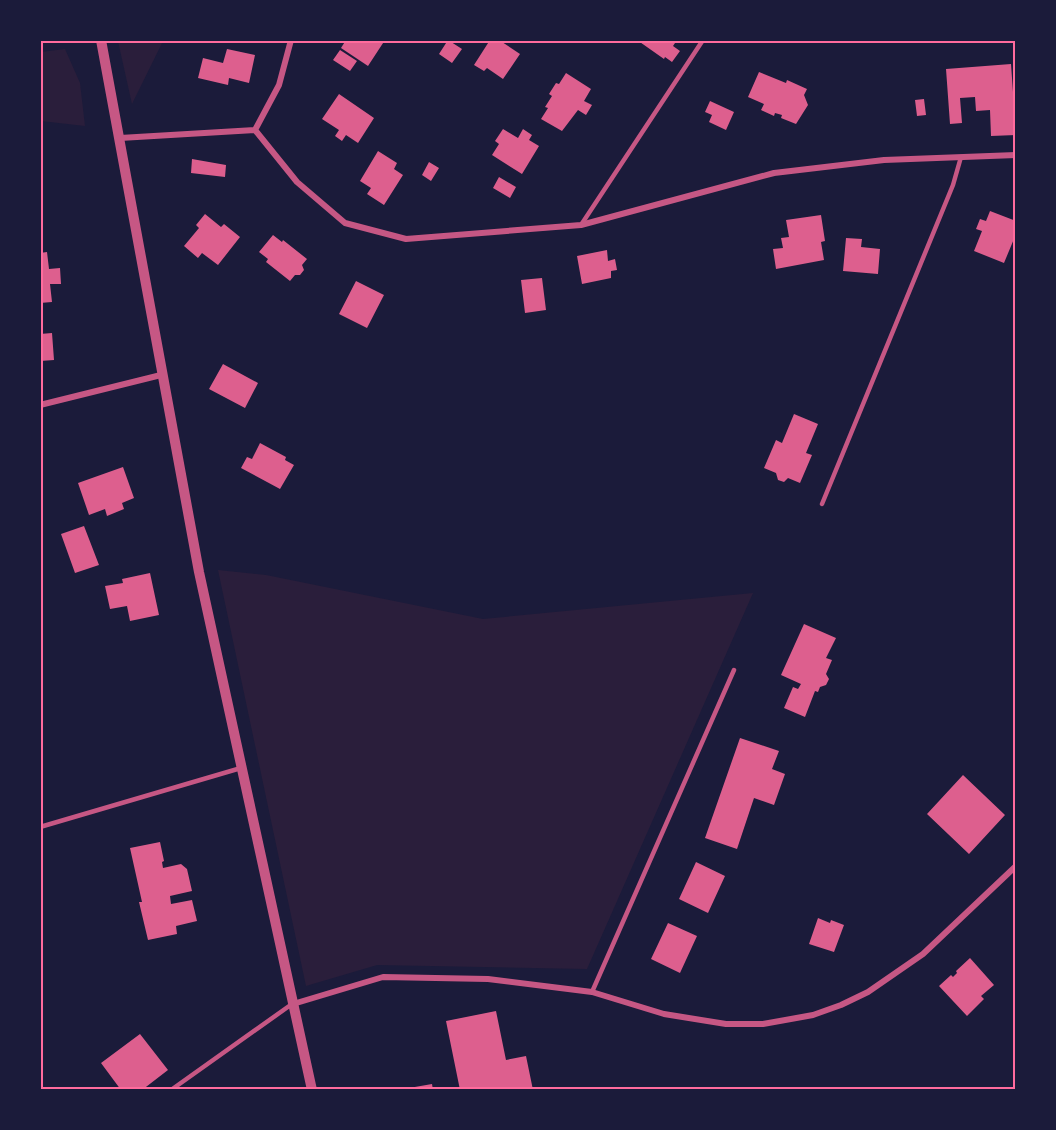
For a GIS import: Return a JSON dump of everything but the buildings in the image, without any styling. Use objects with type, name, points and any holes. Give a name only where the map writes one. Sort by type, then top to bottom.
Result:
[{"type":"street","points":[[101,40],[199,572],[312,1089]]},
{"type":"street","points":[[255,130],[279,86],[291,40]]},
{"type":"street","points":[[120,138],[255,130]]},
{"type":"street","points":[[255,130],[297,182],[345,223],[406,239],[581,225],[774,173],[884,160],[1016,155]]},
{"type":"street","points":[[40,405],[162,375]]},
{"type":"street","points":[[292,1004],[383,978],[488,979],[592,992],[664,1014],[726,1024],[763,1024],[813,1015],[842,1005],[868,992],[923,954],[1016,866]]},
{"type":"lane","points":[[581,225],[703,40]]},
{"type":"lane","points":[[822,504],[953,185],[961,157]]},
{"type":"lane","points":[[592,992],[734,670]]},
{"type":"lane","points":[[40,827],[241,768]]},
{"type":"lane","points":[[171,1089],[292,1004]]},
{"type":"shaded area","points":[[118,41],[163,41],[132,104]]},
{"type":"shaded area","points":[[65,49],[80,83],[85,126],[41,121],[41,52]]},
{"type":"shaded area","points":[[218,570],[266,575],[483,619],[753,593],[587,969],[377,965],[306,986]]}]
